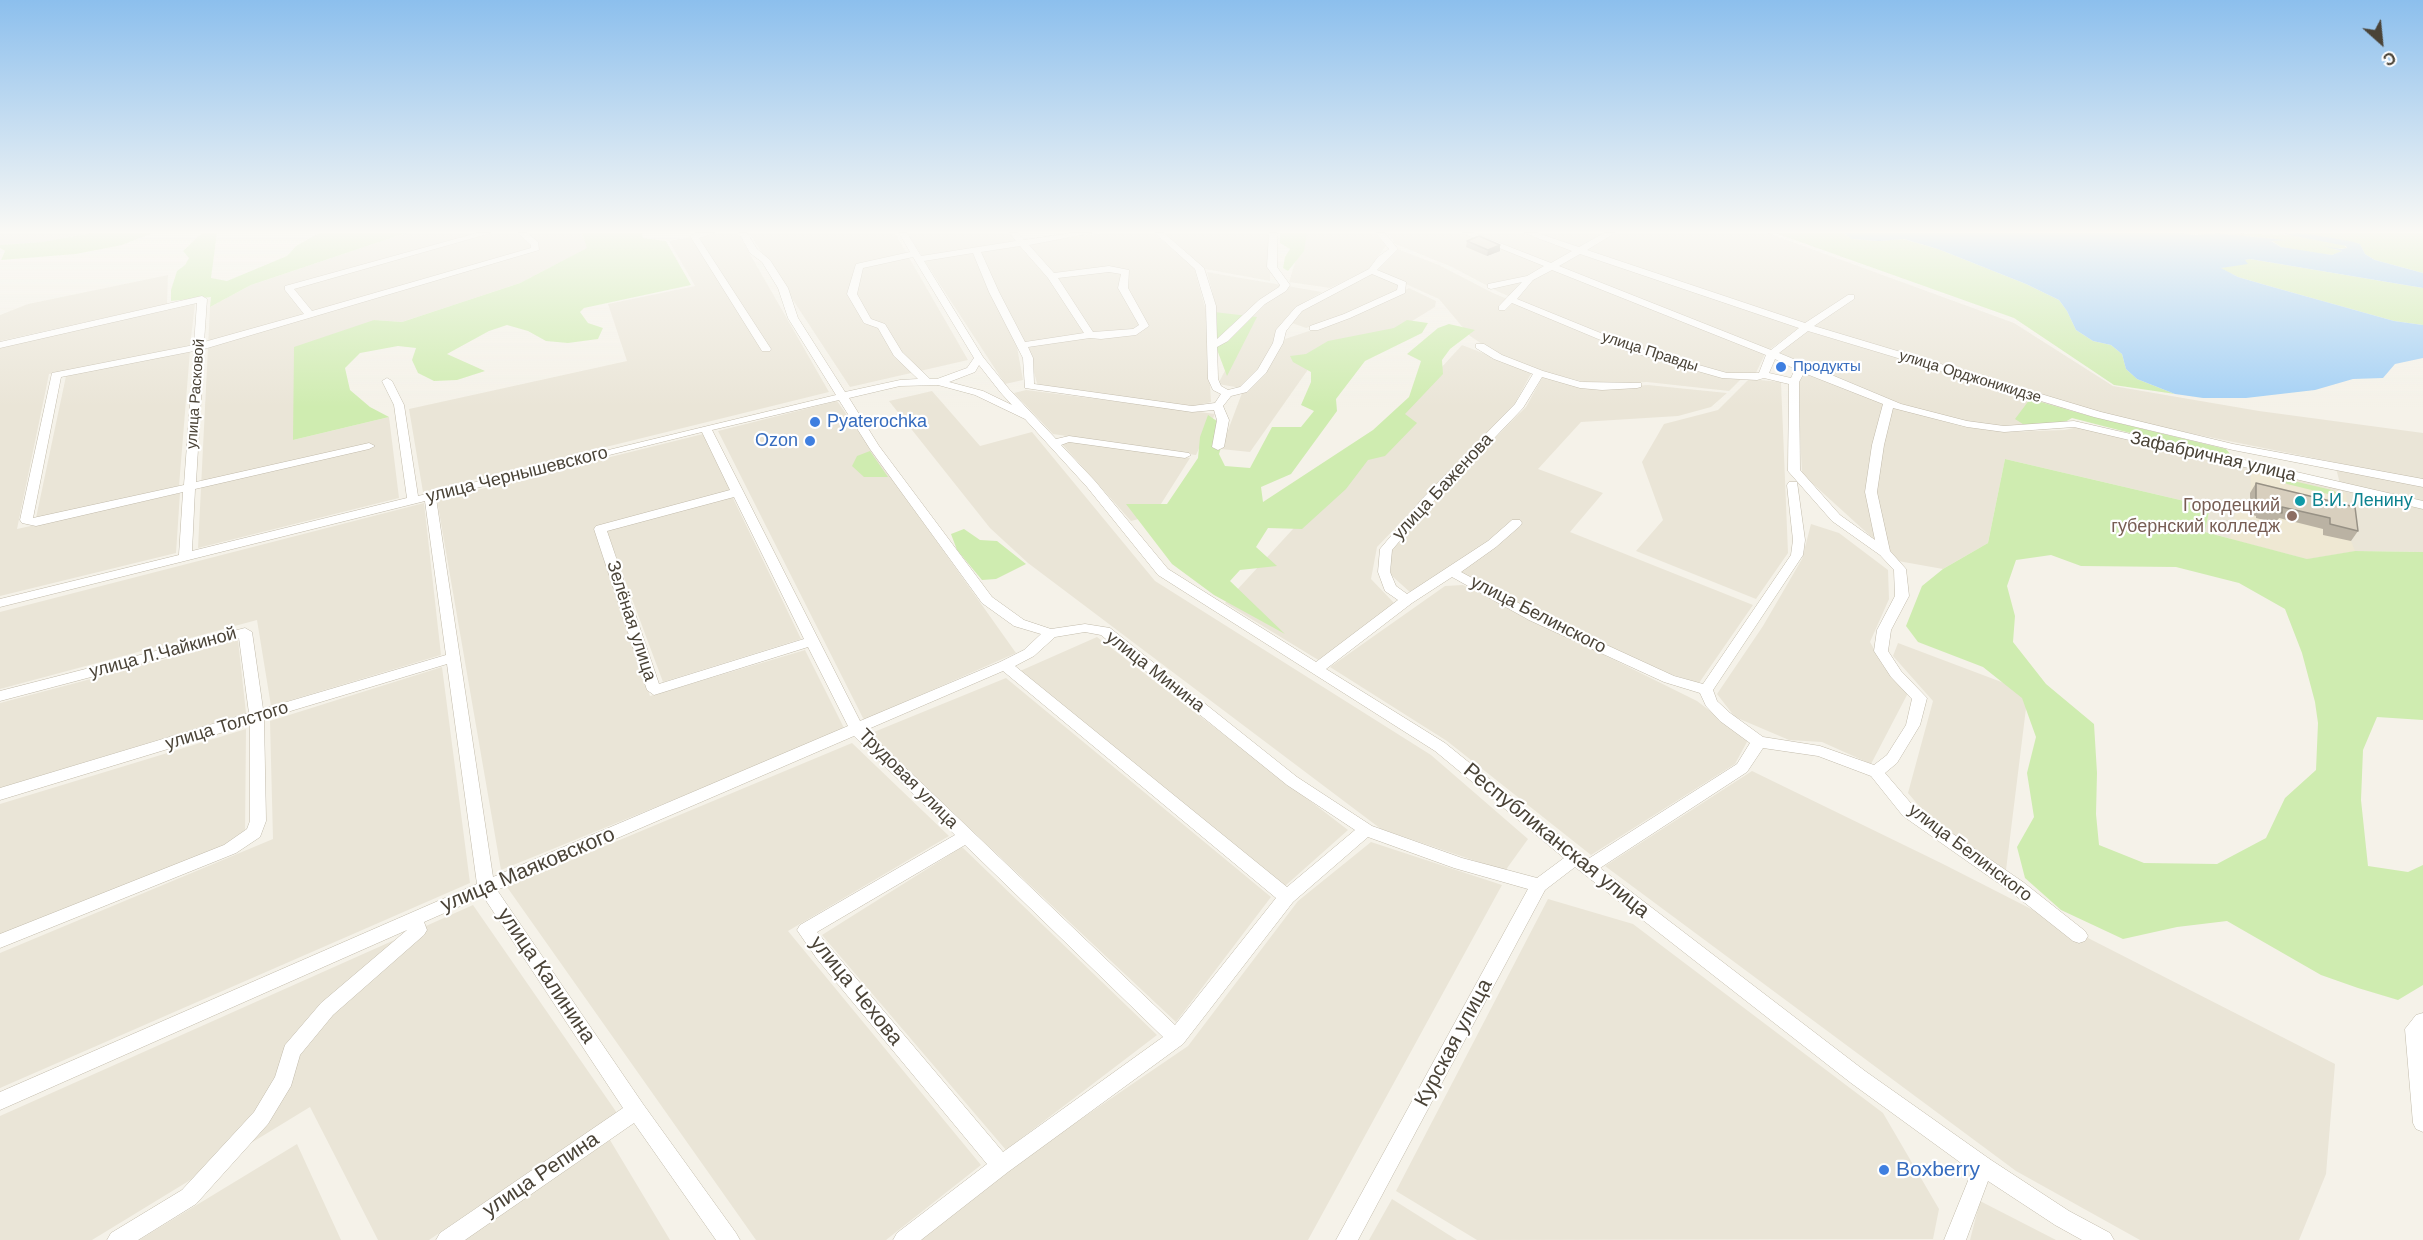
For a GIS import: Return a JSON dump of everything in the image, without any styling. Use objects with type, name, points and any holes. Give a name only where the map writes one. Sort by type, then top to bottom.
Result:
[{"type":"street","points":[[290,291],[310,315]]},
{"type":"street","points":[[369,446],[36,522],[26,520],[56,375],[198,347],[394,291]]},
{"type":"street","points":[[729,291],[766,349]]},
{"type":"street","name":"улица Минина","points":[[784,291],[793,318],[874,447],[987,600],[1019,623],[1052,633],[1085,628],[1105,631],[1292,781],[1366,831],[1460,864],[1539,885]]},
{"type":"street","points":[[853,291],[852,294],[867,321],[882,326],[898,354],[932,381],[971,370],[979,358],[938,291]]},
{"type":"street","points":[[994,291],[1023,345],[1030,371],[1029,386]]},
{"type":"street","points":[[1062,291],[1090,335]]},
{"type":"street","points":[[1023,345],[1090,335],[1136,332],[1144,326],[1125,291]]},
{"type":"street","points":[[1206,291],[1210,306],[1213,379],[1217,388],[1227,393],[1243,390],[1262,371],[1278,343],[1281,330],[1299,309],[1334,291]]},
{"type":"street","points":[[1212,346],[1224,339],[1262,302],[1280,291]]},
{"type":"street","points":[[1314,328],[1402,291]]},
{"type":"street","points":[[1502,308],[1519,291]]},
{"type":"street","name":"Зафабричная улица","points":[[1614,291],[1749,343],[1801,368],[1888,403],[1966,424],[2004,429],[2074,424],[2423,505]]},
{"type":"street","name":"улица Орджоникидзе","points":[[1699,291],[1806,327],[2098,415],[2233,447],[2423,483]]},
{"type":"street","points":[[1764,375],[1772,354],[1806,327],[1851,297]]},
{"type":"street","name":"улица Правды","points":[[1510,299],[1631,349],[1726,376],[1757,377],[1764,375],[1794,382]]},
{"type":"street","name":"улица Расковой","points":[[0,345],[202,300],[185,558]]},
{"type":"street","points":[[1480,346],[1498,357],[1539,373],[1591,386],[1637,384]]},
{"type":"street","name":"Республиканская улица","points":[[979,358],[1005,391],[1091,484],[1163,572],[1440,747],[1582,863],[1858,1077],[1984,1167],[2062,1218],[2103,1240]]},
{"type":"street","points":[[1706,690],[1797,555],[1799,540],[1793,478],[1794,382],[1801,368]]},
{"type":"street","name":"улица Баженова","points":[[1407,600],[1390,588],[1384,573],[1386,549],[1427,501],[1520,406],[1539,373]]},
{"type":"street","points":[[387,381],[399,405],[413,501]]},
{"type":"street","name":"улица Чернышевского","points":[[0,603],[705,428],[900,383],[932,381],[979,393],[1032,420]]},
{"type":"street","points":[[1005,391],[1029,386],[1042,390],[1192,409],[1218,406],[1227,393]]},
{"type":"street","points":[[1884,552],[1871,492],[1878,445],[1888,403]]},
{"type":"street","points":[[1218,406],[1223,420],[1218,447]]},
{"type":"street","name":"Трудовая улица","points":[[705,428],[857,730],[965,837],[1176,1038]]},
{"type":"street","points":[[1053,443],[1069,439],[1185,455]]},
{"type":"street","points":[[2233,447],[2244,465]]},
{"type":"street","points":[[1793,478],[1836,518],[1884,552],[1900,569],[1902,596],[1884,630],[1881,651],[1896,674],[1920,698],[1912,725],[1892,759],[1876,772]]},
{"type":"street","name":"Зелёная улица","points":[[737,492],[600,529],[654,690],[813,641]]},
{"type":"street","name":"улица Калинина","points":[[430,497],[486,887],[636,1110],[729,1240]]},
{"type":"street","points":[[1452,572],[1492,544],[1516,522]]},
{"type":"street","name":"улица Белинского","points":[[1407,600],[1452,572],[1534,616],[1670,679],[1706,690],[1711,703],[1725,717],[1759,742],[1820,751],[1876,772],[1909,812],[2017,887],[2079,936]]},
{"type":"street","points":[[1317,669],[1407,600]]},
{"type":"street","name":"улица Л.Чайкиной","points":[[0,696],[245,632],[258,717],[258,821],[254,833],[231,849],[0,941]]},
{"type":"street","name":"улица Маяковского","points":[[0,1101],[486,887],[1005,665],[1029,653],[1052,633]]},
{"type":"street","name":"улица Толстого","points":[[0,794],[453,657]]},
{"type":"street","points":[[1005,665],[1287,897]]},
{"type":"street","points":[[1582,863],[1742,768],[1759,742]]},
{"type":"street","points":[[904,1240],[1001,1165],[1176,1038],[1287,897],[1366,831]]},
{"type":"street","name":"улица Чехова","points":[[965,837],[806,930],[823,954],[1001,1165]]},
{"type":"street","name":"Курская улица","points":[[1347,1240],[1539,885],[1582,863]]},
{"type":"street","points":[[118,1240],[189,1197],[261,1118],[284,1080],[292,1051],[327,1009],[418,930],[414,919]]},
{"type":"street","points":[[2423,1021],[2414,1029],[2423,1123]]},
{"type":"street","name":"улица Репина","points":[[447,1240],[636,1110]]},
{"type":"street","points":[[1954,1240],[1984,1167]]},
{"type":"shaded area","points":[[91,291],[167,291],[167,304],[0,341],[0,315],[28,304]]},
{"type":"shaded area","points":[[240,291],[496,291],[402,322],[374,320],[293,440],[389,417],[399,498],[198,548],[210,307]]},
{"type":"shaded area","points":[[671,291],[771,291],[829,392],[423,492],[409,409],[627,361],[608,304]]},
{"type":"shaded area","points":[[787,291],[928,291],[968,360],[850,387]]},
{"type":"shaded area","points":[[944,291],[991,291],[1017,347],[1023,380],[1005,384]]},
{"type":"shaded area","points":[[998,291],[1057,291],[1085,334],[1025,343]]},
{"type":"shaded area","points":[[1061,291],[1200,291],[1206,311],[1211,402],[1194,406],[1038,387],[1027,346],[1094,337]]},
{"type":"shaded area","points":[[1212,291],[1322,292],[1295,308],[1276,331],[1274,344],[1258,371],[1241,388],[1218,384],[1251,321],[1216,315]]},
{"type":"shaded area","points":[[1340,291],[1395,291],[1342,315],[1306,328],[1292,323],[1302,311]]},
{"type":"shaded area","points":[[1403,291],[1415,291],[1436,301],[1435,307],[1396,331],[1326,344],[1250,452],[1221,449],[1242,393],[1265,372],[1285,339],[1348,318]]},
{"type":"shaded area","points":[[1421,291],[1489,291],[1631,350],[1741,379],[1729,391],[1647,382],[1597,385],[1540,371],[1497,354],[1470,336],[1439,299]]},
{"type":"shaded area","points":[[1497,291],[1611,291],[1742,342],[1765,354],[1754,377],[1723,373],[1641,350]]},
{"type":"shaded area","points":[[1617,291],[1691,291],[1799,328],[1769,350]]},
{"type":"shaded area","points":[[1706,291],[1926,291],[2014,323],[2113,386],[2259,411],[2423,433],[2423,480],[2134,422],[1785,318]]},
{"type":"shaded area","points":[[195,304],[190,346],[49,374],[17,529],[180,493],[176,553],[0,596],[0,347]]},
{"type":"shaded area","points":[[1807,331],[2068,408],[2051,422],[2006,426],[1963,422],[1924,411],[1880,397],[1775,355]]},
{"type":"shaded area","points":[[1462,345],[1532,372],[1514,405],[1377,547],[1371,579],[1395,604],[1320,661],[1225,603]]},
{"type":"shaded area","points":[[190,351],[179,486],[36,518],[66,376]]},
{"type":"shaded area","points":[[1797,369],[1896,408],[1964,427],[2007,432],[2064,430],[2079,427],[2423,508],[2423,552],[2355,551],[2307,559],[2205,532],[2210,507],[2005,459],[1988,543],[1943,569],[1898,561],[1802,474]]},
{"type":"shaded area","points":[[1543,376],[1593,389],[1648,385],[1727,393],[1711,407],[1678,416],[1581,422],[1538,469],[1603,493],[1570,532],[1753,605],[1699,683],[1670,674],[1538,614],[1453,569],[1412,594],[1391,575],[1390,552],[1430,502],[1526,407]]},
{"type":"shaded area","points":[[1749,379],[1781,382],[1788,553],[1756,599],[1636,551],[1663,520],[1642,462],[1664,424],[1718,410]]},
{"type":"shaded area","points":[[1026,390],[1215,414],[1196,455],[1053,434],[1014,393]]},
{"type":"shaded area","points":[[932,391],[980,446],[1032,432],[1155,581],[1431,755],[1528,839],[1505,871],[1381,829],[1028,563],[990,528],[889,401]]},
{"type":"shaded area","points":[[837,401],[1016,653],[864,720],[718,431]]},
{"type":"shaded area","points":[[703,434],[731,491],[595,527],[650,696],[805,650],[845,730],[501,870],[437,500]]},
{"type":"shaded area","points":[[1070,441],[1190,458],[1154,515],[1131,521],[1061,443]]},
{"type":"shaded area","points":[[2336,468],[2423,486],[2423,503],[2340,484]]},
{"type":"shaded area","name":"Городецкий губернский колледж","points":[[2251,471],[2346,493],[2351,541],[2355,551],[2307,559],[2230,539],[2236,511],[2250,514]]},
{"type":"shaded area","points":[[732,496],[801,639],[663,682],[606,529]]},
{"type":"shaded area","points":[[424,503],[441,655],[271,706],[257,620],[0,689],[0,612]]},
{"type":"shaded area","points":[[1811,524],[1839,533],[1888,570],[1889,599],[1870,642],[1883,665],[1908,693],[1871,764],[1822,742],[1789,740],[1735,717],[1717,694],[1763,626],[1802,559]]},
{"type":"shaded area","points":[[1463,585],[1697,701],[1748,740],[1735,764],[1591,855],[1447,741],[1330,667],[1445,586]]},
{"type":"shaded area","points":[[1097,637],[1348,830],[1285,886],[1020,671]]},
{"type":"shaded area","points":[[238,640],[246,713],[0,788],[0,703]]},
{"type":"shaded area","points":[[1898,643],[2028,692],[2006,870],[1931,820],[1908,793],[1933,701],[1893,656]]},
{"type":"shaded area","points":[[442,667],[470,883],[0,1088],[0,953],[273,839],[270,721]]},
{"type":"shaded area","points":[[1006,678],[1271,897],[1176,1022],[869,734]]},
{"type":"shaded area","points":[[246,729],[245,835],[220,849],[0,935],[0,804]]},
{"type":"shaded area","points":[[852,743],[949,836],[788,931],[981,1165],[886,1240],[756,1240],[507,887]]},
{"type":"shaded area","points":[[1752,771],[1943,864],[2335,1064],[2326,1174],[2299,1240],[2140,1240],[2016,1171],[1605,866]]},
{"type":"shaded area","points":[[1371,842],[1502,885],[1308,1240],[911,1240],[949,1209],[1188,1046],[1298,901]]},
{"type":"shaded area","points":[[962,847],[1157,1035],[1006,1150],[822,935]]},
{"type":"shaded area","points":[[1548,899],[1633,924],[1883,1113],[1939,1209],[1933,1239],[1477,1240],[1396,1191]]},
{"type":"shaded area","points":[[473,905],[617,1113],[429,1240],[378,1240],[310,1107],[92,1240],[0,1240],[0,1116]]},
{"type":"shaded area","points":[[610,1140],[670,1240],[462,1240]]},
{"type":"shaded area","points":[[297,1144],[341,1240],[139,1240]]},
{"type":"shaded area","points":[[1392,1199],[1457,1240],[1369,1240]]},
{"type":"shaded area","points":[[1980,1201],[2056,1240],[1970,1240]]},
{"type":"green space","points":[[171,291],[240,291],[210,307],[211,297],[171,301]]},
{"type":"green space","points":[[496,291],[664,291],[584,308],[580,312],[588,323],[603,328],[598,339],[568,343],[546,341],[528,331],[507,325],[489,331],[447,354],[485,371],[457,380],[434,381],[418,373],[412,360],[416,348],[398,346],[360,353],[345,368],[350,390],[370,407],[389,417],[293,440],[294,347],[374,320],[402,322]]},
{"type":"green space","points":[[1938,291],[2040,291],[2059,300],[2076,330],[2093,341],[2111,345],[2122,354],[2126,369],[2137,379],[2175,394],[2114,385],[2014,318]]},
{"type":"green space","points":[[2286,291],[2423,291],[2423,325],[2394,321]]},
{"type":"green space","points":[[1214,312],[1257,317],[1227,376],[1216,347]]},
{"type":"green space","points":[[1407,320],[1428,323],[1422,333],[1365,361],[1336,399],[1337,411],[1291,474],[1261,487],[1263,502],[1373,430],[1409,397],[1421,361],[1407,354],[1438,328],[1449,324],[1475,330],[1450,349],[1442,360],[1443,374],[1405,414],[1417,423],[1385,456],[1368,460],[1346,489],[1302,529],[1268,528],[1256,547],[1277,566],[1240,570],[1230,581],[1285,634],[1214,595],[1172,564],[1126,504],[1167,504],[1198,458],[1200,437],[1208,415],[1227,428],[1219,454],[1225,466],[1250,468],[1272,427],[1301,427],[1314,411],[1301,405],[1311,382],[1311,372],[1293,362],[1290,356],[1306,354],[1328,341],[1394,328]]},
{"type":"green space","points":[[2030,399],[2226,449],[2235,460],[2072,418],[2065,422],[2026,426],[2015,419]]},
{"type":"green space","points":[[870,451],[888,477],[864,477],[852,466],[857,456]]},
{"type":"green space","points":[[2005,459],[2210,507],[2205,532],[2307,559],[2355,551],[2423,552],[2423,720],[2377,717],[2363,750],[2361,800],[2368,866],[2408,872],[2423,865],[2423,985],[2398,1000],[2358,988],[2321,975],[2227,921],[2177,927],[2123,939],[2061,910],[2025,878],[2017,847],[2034,817],[2027,773],[2036,737],[2022,698],[1983,667],[1918,642],[1906,626],[1922,586],[1943,569],[1988,543]],"holes":[[[2051,555],[2081,566],[2176,567],[2239,583],[2285,609],[2302,653],[2315,702],[2318,723],[2316,770],[2285,798],[2266,838],[2217,864],[2144,863],[2099,845],[2094,724],[2046,684],[2013,642],[2015,616],[2007,586],[2016,560]]]},
{"type":"green space","points":[[2281,480],[2332,490],[2343,496],[2343,504],[2328,500],[2334,497],[2328,494],[2287,484]]},
{"type":"green space","points":[[964,529],[980,540],[997,541],[1026,564],[996,579],[982,580],[957,550],[951,534]]},
{"type":"water","points":[[2040,291],[2286,291],[2394,321],[2423,325],[2423,358],[2395,364],[2383,378],[2353,379],[2315,390],[2246,398],[2203,398],[2175,394],[2137,379],[2126,369],[2122,354],[2111,345],[2093,341],[2076,330],[2059,300]]},
{"type":"building","points":[[2256,483],[2355,507],[2358,531],[2330,524],[2330,518],[2282,507],[2282,513],[2263,508],[2263,505],[2256,503]]},
{"type":"place","name":"Продукты","points":[[1781,367]]},
{"type":"place","name":"Pyaterochka","points":[[815,422]]},
{"type":"place","name":"Ozon","points":[[810,441]]},
{"type":"place","name":"В.И. Ленину","points":[[2300,501]]},
{"type":"place","name":"Городецкий губернский колледж","points":[[2292,516]]},
{"type":"place","name":"Boxberry","points":[[1884,1170]]}]
